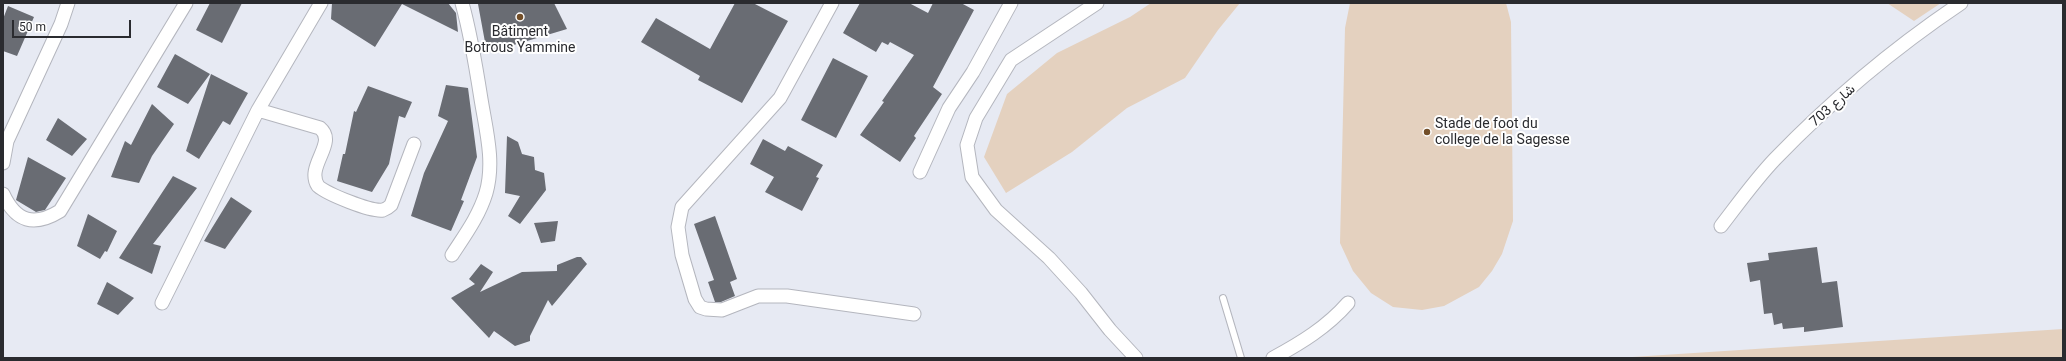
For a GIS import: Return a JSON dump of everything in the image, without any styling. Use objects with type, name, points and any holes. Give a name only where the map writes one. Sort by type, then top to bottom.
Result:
[{"type":"street","points":[[3,163],[7,141],[61,24],[68,3]]},
{"type":"street","points":[[3,194],[7,203],[16,213],[28,219],[39,222],[60,211],[186,3]]},
{"type":"street","points":[[162,303],[258,110],[321,3]]},
{"type":"street","points":[[452,255],[476,218],[486,193],[490,165],[489,141],[470,33],[462,3]]},
{"type":"street","points":[[832,3],[780,98],[682,207],[678,227],[682,255],[695,300],[700,307],[706,309],[722,310],[758,296],[787,296],[914,314]]},
{"type":"street","points":[[920,172],[949,108],[973,72],[1011,3]]},
{"type":"street","points":[[1098,3],[1011,60],[976,118],[968,145],[972,177],[996,210],[1049,258],[1081,293],[1110,330],[1136,358]]},
{"type":"street","name":"شارع 703","points":[[1721,226],[1774,160],[1846,92],[1901,45],[1961,3]]},
{"type":"street","points":[[258,110],[320,128],[324,131],[326,136],[325,142],[315,170],[315,181],[318,186],[364,206],[378,210],[384,210],[391,205],[414,144]]},
{"type":"street","points":[[1274,358],[1318,332],[1338,315],[1348,303]]},
{"type":"lane","points":[[1223,298],[1241,358]]},
{"type":"shaded area","points":[[1151,3],[1240,3],[1218,30],[1185,78],[1127,108],[1072,152],[1006,193],[984,157],[1007,94],[1057,53],[1130,17]]},
{"type":"shaded area","name":"Stade de foot du college de la Sagesse","points":[[1350,3],[1506,3],[1511,22],[1513,221],[1502,254],[1492,271],[1479,287],[1444,306],[1422,310],[1393,307],[1371,293],[1353,271],[1340,243],[1345,28]]},
{"type":"shaded area","points":[[1887,3],[1941,3],[1914,21]]},
{"type":"shaded area","points":[[2063,329],[2063,358],[1617,358]]},
{"type":"building","points":[[210,3],[242,3],[222,43],[196,30]]},
{"type":"building","points":[[332,3],[448,3],[456,13],[458,32],[402,4],[375,47],[331,19]]},
{"type":"building","name":"Bâtiment Botrous Yammine","points":[[554,3],[567,29],[487,53],[478,4]]},
{"type":"building","points":[[735,3],[753,3],[788,21],[742,103],[698,80],[700,76],[641,42],[656,18],[710,49]]},
{"type":"building","points":[[860,3],[909,3],[928,13],[933,3],[961,3],[974,10],[933,87],[942,94],[914,136],[916,138],[900,162],[860,135],[884,102],[882,101],[914,55],[890,42],[888,45],[882,42],[876,52],[843,33]]},
{"type":"building","points":[[8,6],[34,17],[17,56],[3,51],[3,19]]},
{"type":"building","points":[[175,54],[210,74],[188,104],[157,87]]},
{"type":"building","points":[[833,58],[868,76],[836,138],[801,120]]},
{"type":"building","points":[[211,74],[248,93],[230,125],[223,121],[199,159],[186,151]]},
{"type":"building","points":[[446,85],[468,88],[477,157],[461,200],[464,201],[451,231],[411,216],[424,173],[448,121],[438,116]]},
{"type":"building","points":[[368,86],[412,102],[405,118],[399,116],[389,164],[372,192],[337,181],[343,154],[345,154],[354,111],[356,112]]},
{"type":"building","points":[[152,104],[174,124],[152,156],[139,183],[111,177],[125,141],[131,145]]},
{"type":"building","points":[[58,118],[87,139],[72,156],[46,140]]},
{"type":"building","points":[[507,136],[518,142],[522,154],[534,157],[535,170],[544,173],[546,190],[520,224],[508,216],[520,196],[505,193]]},
{"type":"building","points":[[763,139],[785,151],[788,146],[823,165],[816,177],[819,178],[802,211],[765,192],[774,177],[750,164]]},
{"type":"building","points":[[28,157],[66,178],[45,210],[36,212],[16,200]]},
{"type":"building","points":[[173,176],[197,188],[153,244],[161,246],[152,274],[119,258]]},
{"type":"building","points":[[231,197],[252,211],[225,249],[204,241]]},
{"type":"building","points":[[88,214],[117,231],[107,252],[105,251],[100,259],[77,246]]},
{"type":"building","points":[[715,216],[737,279],[730,282],[735,296],[721,302],[715,302],[708,282],[714,280],[694,224]]},
{"type":"building","points":[[558,221],[555,241],[541,243],[534,223]]},
{"type":"building","points":[[1817,247],[1822,283],[1837,281],[1843,327],[1804,332],[1804,327],[1783,329],[1782,323],[1774,325],[1772,313],[1764,314],[1760,280],[1750,282],[1747,263],[1769,260],[1768,253]]},
{"type":"building","points":[[577,257],[581,257],[587,264],[552,306],[548,300],[530,336],[530,341],[515,346],[494,331],[489,338],[451,298],[475,284],[469,279],[481,264],[493,272],[480,292],[522,272],[557,271],[557,265]]},
{"type":"building","points":[[107,282],[134,298],[118,315],[97,304]]},
{"type":"place","name":"Bâtiment Botrous Yammine","points":[[520,17]]},
{"type":"place","name":"Stade de foot du college de la Sagesse","points":[[1427,132]]}]
